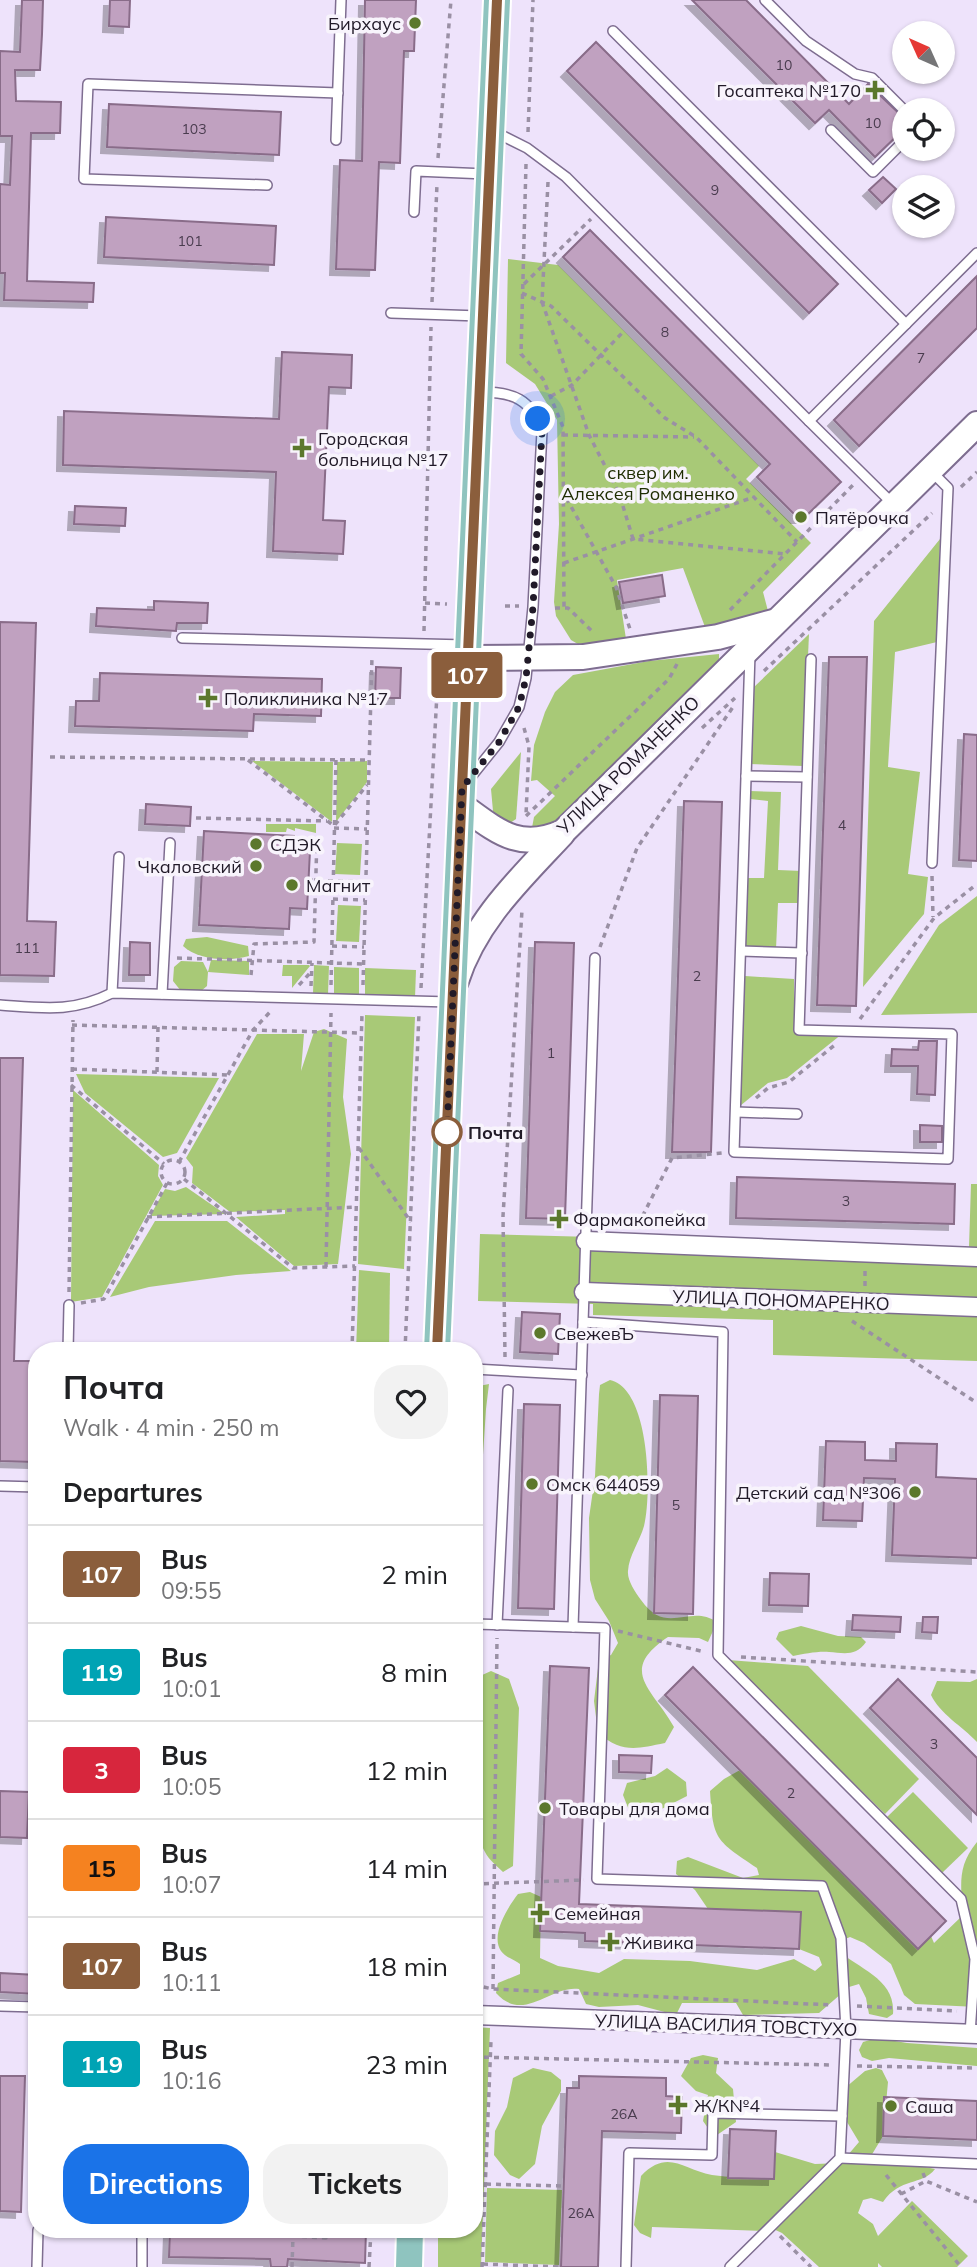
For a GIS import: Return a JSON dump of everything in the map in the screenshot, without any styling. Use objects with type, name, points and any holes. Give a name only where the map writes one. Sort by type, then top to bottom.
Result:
[{"type":"main road","points":[[437,1342],[480,392],[487,174],[498,0]]},
{"type":"main road","name":"УЛИЦА РОМАНЕНКО","points":[[523,841],[545,840],[564,832],[751,645],[930,470],[971,434]]},
{"type":"main road","name":"УЛИЦА РОМАНЕНКО","points":[[468,651],[528,657],[583,657],[718,637],[777,620]]},
{"type":"main road","points":[[461,797],[500,834],[523,841]]},
{"type":"main road","points":[[452,997],[463,959],[482,924],[564,832]]},
{"type":"main road","points":[[409,2267],[410,2238]]},
{"type":"street","points":[[586,1241],[977,1257]]},
{"type":"street","name":"УЛИЦА ПОНОМАРЕНКО","points":[[584,1292],[977,1307]]},
{"type":"street","name":"УЛИЦА ВАСИЛИЯ ТОВСТУХО","points":[[483,2015],[973,2034]]},
{"type":"lane","points":[[335,140],[341,0]]},
{"type":"lane","points":[[765,0],[806,41],[855,74],[872,78],[892,98]]},
{"type":"lane","points":[[613,31],[906,324]]},
{"type":"lane","points":[[267,186],[84,179],[88,84],[338,93]]},
{"type":"lane","points":[[489,130],[527,148],[549,163],[894,506]]},
{"type":"lane","points":[[831,130],[873,172],[892,153]]},
{"type":"lane","points":[[414,212],[416,172],[487,174]]},
{"type":"lane","points":[[809,421],[977,253]]},
{"type":"lane","points":[[391,313],[483,317]]},
{"type":"lane","points":[[461,797],[499,742],[519,707],[528,657],[542,431],[538,419],[518,398],[505,392],[480,392]]},
{"type":"lane","points":[[930,470],[948,488],[932,863]]},
{"type":"lane","points":[[182,638],[424,644],[468,651]]},
{"type":"lane","points":[[751,645],[738,1112],[734,1152],[948,1159],[952,1034],[799,1030],[811,659]]},
{"type":"lane","points":[[746,776],[807,777]]},
{"type":"lane","points":[[162,994],[170,844]]},
{"type":"lane","points":[[112,993],[119,857]]},
{"type":"lane","points":[[741,951],[802,953]]},
{"type":"lane","points":[[573,1627],[595,958]]},
{"type":"lane","points":[[0,1005],[73,1007],[112,993],[331,1000],[420,1001],[452,997]]},
{"type":"lane","points":[[738,1112],[797,1114]]},
{"type":"lane","points":[[68,1342],[69,1305]]},
{"type":"lane","points":[[583,1322],[723,1332],[718,1655],[961,1899],[975,1959],[971,2011],[973,2034]]},
{"type":"lane","points":[[483,1369],[582,1375]]},
{"type":"lane","points":[[498,1625],[508,1391]]},
{"type":"lane","points":[[0,1486],[28,1487]]},
{"type":"lane","points":[[483,1624],[605,1628],[597,1880],[821,1886],[841,1938],[846,2030],[840,2158],[730,2267]]},
{"type":"lane","points":[[0,2006],[28,2007]]},
{"type":"lane","points":[[626,2267],[629,2153],[712,2155],[713,2113],[842,2116]]},
{"type":"lane","points":[[840,2158],[977,2164]]},
{"type":"lane","points":[[37,2267],[38,2238]]},
{"type":"lane","points":[[142,2238],[142,2267]]},
{"type":"path","points":[[533,0],[520,354],[543,379],[563,435],[564,608]]},
{"type":"path","points":[[549,163],[542,302],[589,435],[619,493],[633,539]]},
{"type":"path","points":[[522,286],[600,211]]},
{"type":"path","points":[[522,293],[551,306],[665,418],[696,437],[797,542]]},
{"type":"path","points":[[551,396],[572,384],[624,331]]},
{"type":"path","points":[[563,435],[696,437]]},
{"type":"path","points":[[564,494],[619,493]]},
{"type":"path","points":[[564,494],[615,587],[632,634]]},
{"type":"path","points":[[564,563],[754,497]]},
{"type":"path","points":[[595,958],[637,848],[749,685],[947,499]]},
{"type":"path","points":[[633,539],[785,554]]},
{"type":"path","points":[[425,603],[451,604]]},
{"type":"path","points":[[505,606],[519,606]]},
{"type":"path","points":[[405,1342],[438,675],[424,644]]},
{"type":"path","points":[[519,707],[529,746],[523,841]]},
{"type":"path","points":[[50,757],[369,760]]},
{"type":"path","points":[[246,759],[334,827],[367,829]]},
{"type":"path","points":[[326,1267],[336,759]]},
{"type":"path","points":[[334,827],[368,783]]},
{"type":"path","points":[[196,818],[329,821]]},
{"type":"path","points":[[251,975],[254,944],[314,942],[317,837]]},
{"type":"path","points":[[932,863],[933,918]]},
{"type":"path","points":[[308,880],[366,882]]},
{"type":"path","points":[[738,1112],[768,1088],[789,1082],[852,1031],[933,918],[977,884]]},
{"type":"path","points":[[333,899],[365,900]]},
{"type":"path","points":[[505,1370],[503,1216],[522,908]]},
{"type":"path","points":[[332,946],[364,947]]},
{"type":"path","points":[[164,957],[364,964]]},
{"type":"path","points":[[311,999],[312,962]]},
{"type":"path","points":[[179,1162],[253,1030],[286,998]]},
{"type":"path","points":[[73,1007],[69,1305],[104,1299],[167,1183]]},
{"type":"path","points":[[72,1025],[361,1033]]},
{"type":"path","points":[[157,1072],[158,1027]]},
{"type":"path","points":[[72,1069],[229,1076]]},
{"type":"path","points":[[71,1085],[164,1164]]},
{"type":"path","points":[[358,1146],[411,1222]]},
{"type":"path","points":[[628,1243],[672,1158],[734,1152]]},
{"type":"path","points":[[171,1160],[179,1162],[185,1171],[184,1179],[177,1184],[167,1183],[161,1175],[164,1164],[171,1160]]},
{"type":"path","points":[[184,1179],[293,1268],[355,1266]]},
{"type":"path","points":[[147,1217],[229,1216],[356,1207]]},
{"type":"path","points":[[855,1303],[865,1286],[861,1252]]},
{"type":"path","points":[[821,1301],[977,1403]]},
{"type":"path","points":[[493,1989],[498,1625]]},
{"type":"path","points":[[605,1628],[718,1655],[977,1672]]},
{"type":"path","points":[[483,1884],[597,1880]]},
{"type":"path","points":[[483,1987],[971,2011]]},
{"type":"path","points":[[491,2040],[482,2266],[560,2267]]},
{"type":"path","points":[[483,2058],[977,2068]]},
{"type":"path","points":[[874,2160],[961,2267]]},
{"type":"path","points":[[919,2162],[926,2181],[977,2203]]},
{"type":"path","points":[[901,2194],[926,2181]]},
{"type":"path","points":[[486,2184],[562,2186]]},
{"type":"path","points":[[771,2227],[811,2267]]},
{"type":"path","points":[[292,2267],[293,2238]]},
{"type":"path","points":[[369,2267],[371,2238]]},
{"type":"green space","name":"сквер им. Алексея Романенко","points":[[508,259],[558,265],[759,466],[746,479],[811,543],[763,592],[768,611],[705,627],[683,568],[617,580],[626,639],[583,647],[571,640],[556,616],[554,602],[559,524],[557,420],[535,384],[506,363]]},
{"type":"green space","points":[[940,539],[937,642],[895,652],[888,767],[920,772],[908,874],[928,877],[924,914],[863,987],[874,621]]},
{"type":"green space","points":[[809,634],[803,766],[750,764],[753,688]]},
{"type":"green space","points":[[719,654],[719,659],[691,695],[561,820],[531,833],[534,817],[555,796],[537,780],[531,781],[534,745],[555,692],[573,675],[649,661]]},
{"type":"green space","points":[[521,752],[516,819],[506,826],[493,811],[491,789]]},
{"type":"green space","points":[[252,761],[333,762],[332,822]]},
{"type":"green space","points":[[367,761],[367,782],[336,822],[337,762]]},
{"type":"green space","points":[[750,791],[781,792],[778,870],[802,871],[801,903],[778,903],[776,949],[744,949],[747,878],[764,878],[768,801],[750,799]]},
{"type":"green space","points":[[266,824],[316,824],[316,833],[295,828],[295,831],[287,828],[286,832],[266,832]]},
{"type":"green space","points":[[337,843],[362,844],[360,875],[335,874]]},
{"type":"green space","points":[[977,896],[977,1013],[881,1015],[939,925]]},
{"type":"green space","points":[[338,905],[361,906],[359,942],[336,941]]},
{"type":"green space","points":[[207,937],[248,946],[249,956],[232,959],[205,957],[183,946],[186,939]]},
{"type":"green space","points":[[211,960],[249,961],[249,975],[208,972]]},
{"type":"green space","points":[[181,961],[203,962],[208,972],[207,986],[201,991],[181,991],[173,981],[174,967]]},
{"type":"green space","points":[[283,965],[310,966],[292,988],[292,976],[282,976]]},
{"type":"green space","points":[[314,965],[329,966],[328,994],[313,993]]},
{"type":"green space","points":[[334,967],[359,968],[359,996],[334,995]]},
{"type":"green space","points":[[365,968],[416,970],[415,998],[365,996]]},
{"type":"green space","points":[[745,976],[794,979],[794,1033],[842,1034],[787,1078],[768,1083],[740,1106]]},
{"type":"green space","points":[[365,1015],[415,1017],[404,1269],[358,1264]]},
{"type":"green space","points":[[324,1029],[347,1039],[343,1097],[351,1154],[338,1264],[294,1266],[236,1217],[285,1214],[285,1210],[230,1212],[192,1183],[193,1167],[186,1158],[257,1034],[304,1034],[301,1071],[314,1032]]},
{"type":"green space","points":[[76,1074],[219,1078],[177,1153],[163,1157],[85,1093]]},
{"type":"green space","points":[[73,1090],[159,1165],[158,1176],[163,1185],[102,1297],[71,1302]]},
{"type":"green space","points":[[971,1184],[977,1184],[977,1361],[773,1355],[773,1320],[593,1315],[593,1304],[478,1301],[480,1234],[969,1247]]},
{"type":"green space","points":[[186,1187],[225,1214],[150,1216],[165,1189],[175,1191]]},
{"type":"green space","points":[[155,1221],[227,1221],[291,1271],[236,1275],[149,1287],[110,1297]]},
{"type":"green space","points":[[359,1270],[390,1273],[389,1342],[356,1342]]},
{"type":"green space","points":[[610,1380],[623,1388],[633,1402],[645,1444],[648,1491],[646,1511],[644,1526],[629,1565],[630,1582],[641,1600],[660,1616],[707,1617],[717,1622],[708,1642],[699,1638],[668,1637],[644,1660],[644,1680],[674,1727],[665,1743],[637,1748],[622,1747],[598,1733],[594,1701],[599,1660],[611,1655],[618,1643],[609,1621],[595,1599],[590,1580],[589,1518],[595,1476],[599,1394],[600,1385]]},
{"type":"green space","points":[[489,1384],[483,1455],[483,1385]]},
{"type":"green space","points":[[801,1626],[838,1636],[861,1637],[866,1642],[858,1650],[849,1653],[820,1652],[793,1656],[776,1639],[779,1632]]},
{"type":"green space","points":[[728,1660],[808,1666],[919,1779],[885,1814]]},
{"type":"green space","points":[[491,1671],[509,1679],[519,1708],[513,1866],[503,1872],[483,1847],[483,1675]]},
{"type":"green space","points":[[977,1679],[977,1742],[946,1714],[931,1695],[937,1681],[970,1682]]},
{"type":"green space","points":[[667,1768],[686,1782],[687,1796],[648,1816],[631,1815],[623,1795],[627,1783],[655,1776]]},
{"type":"green space","points":[[740,1770],[918,1949],[931,1936],[934,1943],[962,1916],[963,1868],[977,1842],[977,2007],[915,2004],[904,1995],[891,1964],[864,1943],[850,1937],[836,1943],[837,1950],[874,1976],[889,1992],[893,2014],[887,2018],[869,2014],[866,1998],[859,1984],[849,1987],[819,2013],[743,2015],[736,2003],[682,2003],[676,2015],[638,2005],[599,2007],[586,2004],[579,1989],[568,1989],[537,2001],[517,2005],[506,2002],[496,1993],[498,1983],[520,1974],[520,1964],[501,1951],[498,1944],[499,1929],[518,1894],[530,1892],[541,1897],[540,1958],[558,1966],[599,1973],[624,1959],[690,1961],[757,1970],[794,1959],[815,1971],[822,1965],[819,1957],[799,1949],[800,1912],[708,1909],[695,1890],[676,1874],[677,1861],[688,1857],[743,1878],[759,1875],[757,1868],[719,1838],[713,1820],[710,1791]]},
{"type":"green space","points":[[913,1792],[968,1848],[942,1873],[887,1817]]},
{"type":"green space","points":[[483,2028],[490,2028],[483,2214]]},
{"type":"green space","points":[[877,2038],[977,2048],[977,2066],[889,2058],[872,2061],[862,2057],[859,2050],[863,2042]]},
{"type":"green space","points":[[703,2055],[718,2058],[716,2073],[733,2089],[736,2122],[717,2135],[710,2131],[703,2121],[708,2095],[696,2091],[681,2076],[691,2058]]},
{"type":"green space","points":[[533,2068],[551,2072],[561,2080],[561,2091],[542,2126],[535,2164],[519,2179],[510,2175],[494,2155],[495,2131],[507,2107],[513,2078]]},
{"type":"green space","points":[[876,2068],[882,2070],[888,2082],[883,2136],[871,2156],[935,2169],[924,2178],[896,2189],[883,2202],[871,2198],[863,2200],[858,2213],[873,2224],[878,2236],[912,2201],[968,2256],[957,2267],[882,2267],[878,2263],[878,2267],[819,2267],[782,2233],[769,2227],[764,2231],[652,2227],[651,2238],[640,2233],[634,2225],[641,2176],[659,2163],[676,2163],[712,2175],[773,2179],[775,2152],[815,2164],[841,2163],[859,2142],[844,2117],[845,2088],[865,2071]]},
{"type":"green space","points":[[487,2188],[562,2190],[559,2265],[485,2262]]},
{"type":"green space","points":[[438,2238],[482,2238],[481,2267],[438,2267]]},
{"type":"building","points":[[22,0],[43,0],[40,70],[15,70],[16,101],[61,102],[60,133],[31,133],[27,281],[94,283],[93,302],[4,300],[5,273],[0,273],[0,184],[10,185],[12,136],[0,136],[0,51],[20,52]]},
{"type":"building","points":[[110,0],[130,0],[129,27],[109,26]]},
{"type":"building","points":[[365,0],[416,0],[414,51],[404,51],[400,163],[379,162],[375,270],[336,269],[340,160],[362,161]]},
{"type":"building","points":[[692,0],[746,0],[849,104],[868,84],[892,107],[892,141],[875,157],[829,110],[815,123]]},
{"type":"building","points":[[596,42],[838,284],[809,313],[567,71]]},
{"type":"building","points":[[109,104],[281,112],[279,155],[107,147]]},
{"type":"building","points":[[883,177],[892,185],[892,193],[882,203],[869,190]]},
{"type":"building","points":[[106,217],[276,226],[274,265],[104,257]]},
{"type":"building","points":[[590,230],[841,482],[805,517],[797,517],[757,477],[770,464],[563,257]]},
{"type":"building","points":[[977,276],[977,328],[859,446],[834,420]]},
{"type":"building","points":[[282,352],[352,355],[351,388],[329,387],[323,520],[345,521],[343,554],[273,551],[276,472],[63,465],[64,411],[279,419]]},
{"type":"building","points":[[75,506],[126,508],[125,526],[74,524]]},
{"type":"building","points":[[662,575],[665,596],[623,603],[619,582]]},
{"type":"building","points":[[154,601],[208,603],[207,623],[177,623],[176,631],[96,626],[97,608],[154,610]]},
{"type":"building","points":[[0,622],[36,623],[27,921],[56,922],[54,976],[0,975]]},
{"type":"building","points":[[829,657],[867,657],[856,1006],[817,1005]]},
{"type":"building","points":[[376,667],[401,668],[400,698],[375,698]]},
{"type":"building","points":[[100,673],[322,679],[321,716],[254,714],[253,731],[75,726],[76,701],[99,701]]},
{"type":"building","points":[[964,734],[977,735],[977,861],[959,860]]},
{"type":"building","points":[[684,801],[722,802],[711,1152],[672,1152]]},
{"type":"building","points":[[146,804],[191,807],[190,826],[145,824]]},
{"type":"building","name":"Чкаловский","points":[[204,831],[294,836],[293,850],[310,851],[307,909],[290,908],[289,929],[199,925]]},
{"type":"building","points":[[130,942],[150,943],[150,975],[129,975]]},
{"type":"building","points":[[535,942],[574,943],[565,1219],[526,1218]]},
{"type":"building","points":[[919,1041],[937,1041],[935,1095],[917,1094],[918,1066],[891,1066],[892,1049],[918,1050]]},
{"type":"building","points":[[0,1058],[23,1058],[14,1361],[28,1361],[28,1462],[0,1461]]},
{"type":"building","points":[[920,1125],[942,1126],[942,1142],[920,1142]]},
{"type":"building","points":[[737,1177],[955,1184],[954,1224],[736,1218]]},
{"type":"building","name":"СвежевЪ","points":[[522,1312],[560,1314],[558,1354],[520,1352]]},
{"type":"building","points":[[660,1395],[698,1396],[693,1614],[654,1613]]},
{"type":"building","points":[[524,1404],[560,1405],[554,1609],[518,1608]]},
{"type":"building","name":"Детский сад №306","points":[[826,1441],[865,1442],[865,1460],[896,1461],[896,1443],[937,1444],[936,1477],[977,1479],[977,1558],[892,1555],[895,1479],[864,1478],[862,1521],[823,1520]]},
{"type":"building","points":[[770,1573],[809,1574],[808,1606],[769,1605]]},
{"type":"building","points":[[853,1615],[901,1617],[900,1632],[852,1630]]},
{"type":"building","points":[[923,1617],[938,1617],[937,1633],[922,1632]]},
{"type":"building","points":[[550,1666],[589,1668],[579,1904],[801,1912],[799,1949],[585,1941],[585,1933],[540,1931]]},
{"type":"building","points":[[693,1667],[946,1921],[918,1949],[665,1695]]},
{"type":"building","points":[[898,1679],[977,1758],[977,1815],[870,1708]]},
{"type":"building","points":[[619,1755],[652,1756],[651,1773],[619,1772]]},
{"type":"building","points":[[0,1791],[28,1792],[27,1838],[0,1837]]},
{"type":"building","points":[[0,1973],[28,1975],[28,1994],[0,1992]]},
{"type":"building","points":[[0,2076],[25,2076],[21,2212],[0,2211]]},
{"type":"building","points":[[579,2076],[666,2078],[666,2096],[682,2097],[681,2133],[602,2131],[598,2267],[561,2267],[567,2088],[579,2088]]},
{"type":"building","points":[[884,2097],[977,2101],[977,2140],[883,2136]]},
{"type":"building","points":[[730,2129],[776,2131],[774,2179],[728,2178]]},
{"type":"building","points":[[170,2238],[366,2238],[365,2263],[288,2259],[287,2267],[271,2267],[270,2259],[169,2257]]},
{"type":"bus line","name":"107","points":[[438,1342],[482,352],[489,130],[497,0]]},
{"type":"place","name":"Бирхаус","points":[[415,23]]},
{"type":"place","name":"Госаптека №170","points":[[875,90]]},
{"type":"place","name":"Городская больница №17","points":[[302,448]]},
{"type":"place","name":"Пятёрочка","points":[[801,517]]},
{"type":"place","name":"Поликлиника №17","points":[[208,698]]},
{"type":"place","name":"СДЭК","points":[[256,844]]},
{"type":"place","name":"Чкаловский","points":[[256,866]]},
{"type":"place","name":"Магнит","points":[[292,885]]},
{"type":"place","name":"Почта","points":[[447,1132]]},
{"type":"place","name":"Фармакопейка","points":[[559,1219]]},
{"type":"place","name":"СвежевЪ","points":[[540,1333]]},
{"type":"place","name":"Омск 644059","points":[[532,1484]]},
{"type":"place","name":"Детский сад №306","points":[[915,1492]]},
{"type":"place","name":"Товары для дома","points":[[545,1808]]},
{"type":"place","name":"Семейная","points":[[540,1913]]},
{"type":"place","name":"Живика","points":[[610,1942]]},
{"type":"place","name":"Ж/К№4","points":[[678,2105]]},
{"type":"place","name":"Саша","points":[[891,2106]]},
{"type":"route","points":[[447,1132],[462,788],[499,742],[519,707],[526,678],[533,607],[542,431],[538,419]]}]
